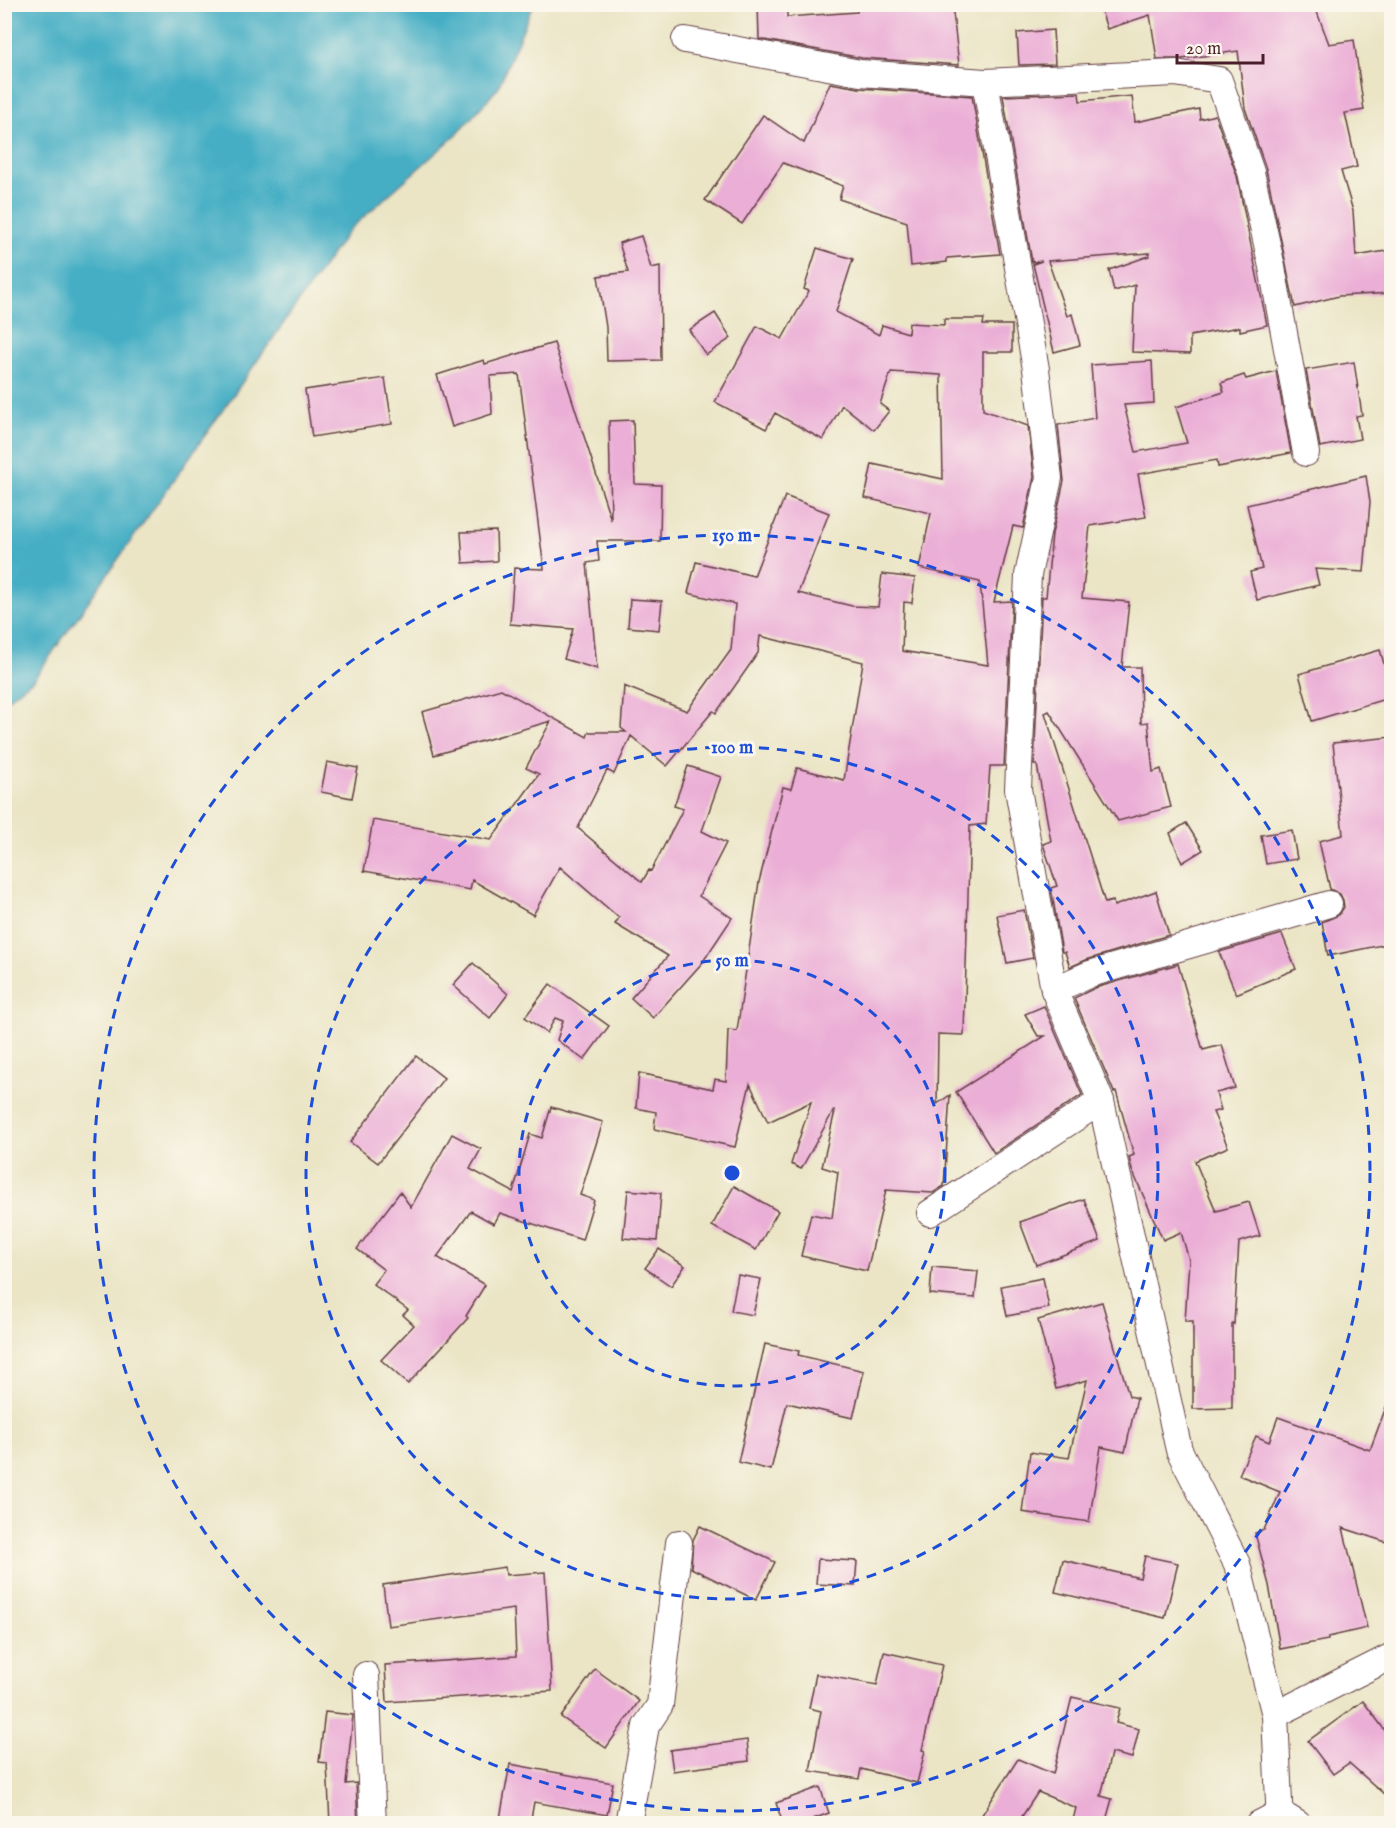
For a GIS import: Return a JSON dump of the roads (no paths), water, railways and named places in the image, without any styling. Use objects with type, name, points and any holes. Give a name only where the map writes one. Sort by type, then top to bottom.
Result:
[{"type":"street","points":[[685,39],[861,73],[985,82],[1175,73],[1219,80],[1251,172],[1272,267],[1306,453]]},
{"type":"street","points":[[985,82],[1036,369],[1048,478],[1028,575],[1018,789],[1054,990],[1101,1101],[1179,1450],[1237,1564],[1275,1715],[1279,1821]]},
{"type":"street","points":[[1054,990],[1090,974],[1329,904]]},
{"type":"street","points":[[930,1213],[1101,1101]]},
{"type":"street","points":[[628,1824],[646,1726],[660,1705],[679,1544]]},
{"type":"street","points":[[1275,1715],[1392,1656]]},
{"type":"street","points":[[366,1675],[373,1824]]},
{"type":"water","points":[[5,4],[533,5],[498,88],[456,135],[349,230],[34,679],[5,701]]}]
